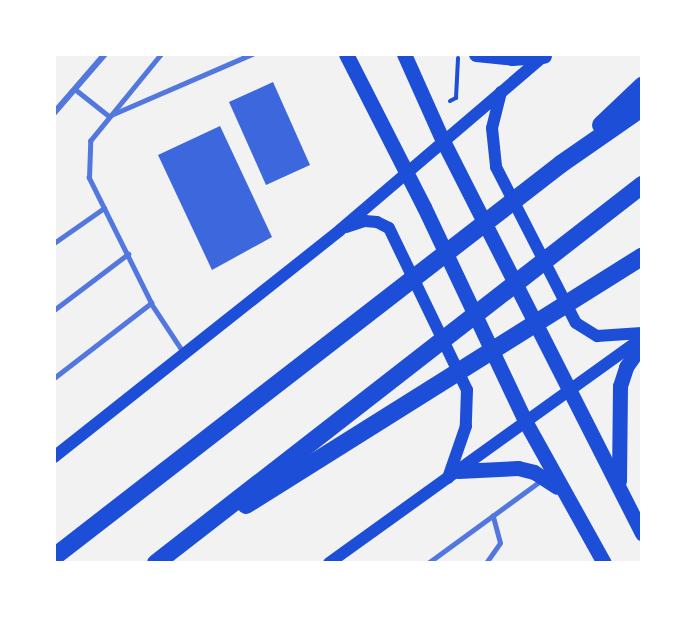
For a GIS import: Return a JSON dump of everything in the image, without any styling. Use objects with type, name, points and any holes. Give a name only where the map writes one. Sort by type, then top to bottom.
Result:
[{"type":"highway","points":[[561,164],[642,86]]},
{"type":"highway","points":[[54,558],[561,164],[642,108]]},
{"type":"highway","points":[[161,559],[642,185]]},
{"type":"highway","points":[[161,559],[642,256]]},
{"type":"main road","points":[[346,54],[424,207],[525,421],[560,489],[604,563]]},
{"type":"main road","points":[[404,54],[443,141],[642,533]]},
{"type":"main road","points":[[476,54],[512,58],[545,55]]},
{"type":"main road","points":[[54,457],[340,230],[406,171],[545,55]]},
{"type":"main road","points":[[501,92],[492,128],[492,150],[496,167],[576,322],[597,336],[642,333]]},
{"type":"main road","points":[[340,230],[365,221],[377,222],[389,228],[467,390],[466,426],[452,475]]},
{"type":"main road","points":[[329,563],[642,338]]},
{"type":"main road","points":[[620,490],[617,450],[620,386],[626,367],[642,344]]},
{"type":"main road","points":[[452,475],[518,468],[544,478],[560,489]]},
{"type":"street","points":[[54,113],[105,54]]},
{"type":"lane","points":[[161,54],[108,116],[90,141],[89,178],[150,303],[184,353]]},
{"type":"lane","points":[[108,116],[252,54]]},
{"type":"lane","points":[[75,89],[108,116]]},
{"type":"lane","points":[[54,243],[104,208]]},
{"type":"lane","points":[[54,310],[128,254]]},
{"type":"lane","points":[[54,378],[150,303]]},
{"type":"lane","points":[[428,563],[544,478]]},
{"type":"lane","points":[[486,563],[500,543],[493,516]]},
{"type":"path","points":[[450,101],[458,99],[458,58]]},
{"type":"building","points":[[273,82],[310,165],[266,185],[229,102]]},
{"type":"building","points":[[220,126],[272,237],[212,270],[158,155]]}]
